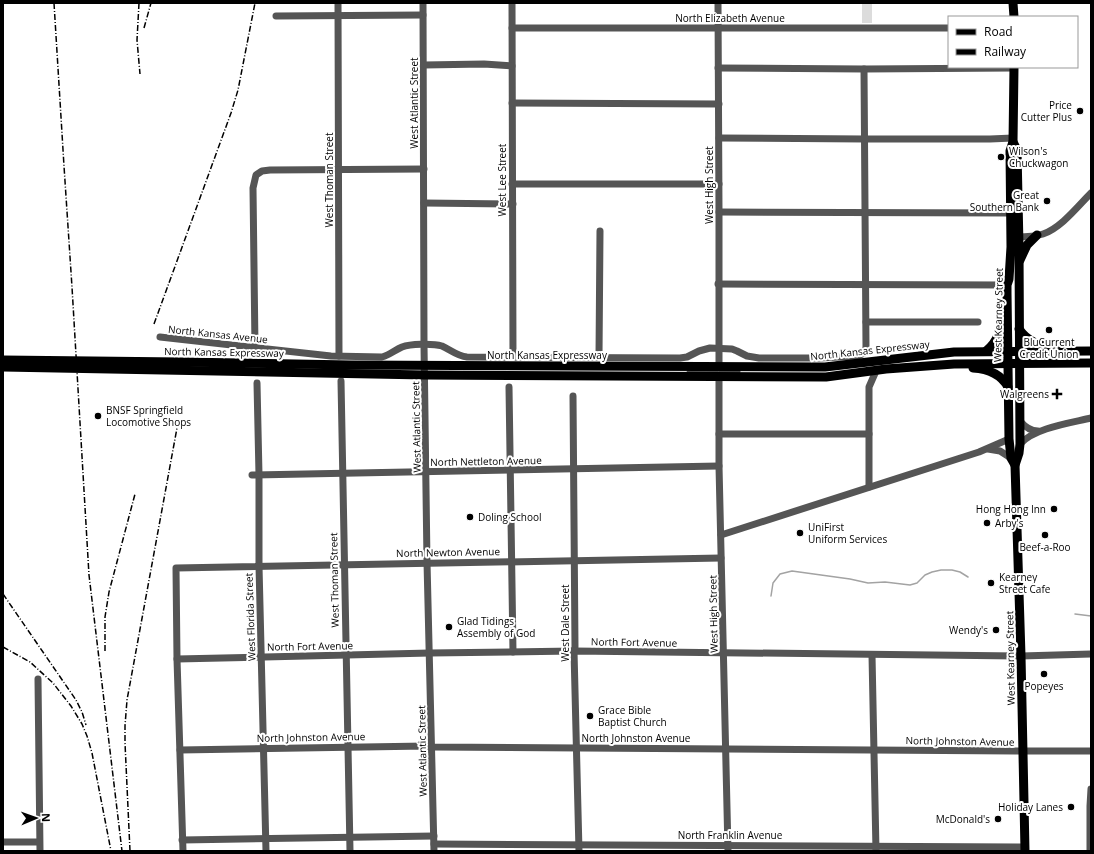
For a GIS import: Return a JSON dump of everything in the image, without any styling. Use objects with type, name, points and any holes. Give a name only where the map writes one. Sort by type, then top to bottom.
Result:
[{"type":"main road","points":[[1014,3],[1014,16]]},
{"type":"main road","name":"West Kearney Street","points":[[1013,462],[1019,453],[1020,444],[1019,263],[1010,213],[1010,151],[1013,140],[1014,68]]},
{"type":"main road","name":"West Kearney Street","points":[[1013,140],[1017,150],[1015,237],[1007,289],[1008,387],[1009,439],[1013,462],[1021,656],[1025,849]]},
{"type":"main road","points":[[1019,263],[1027,245],[1037,235]]},
{"type":"main road","points":[[986,351],[992,347],[996,341],[1000,330],[1007,289]]},
{"type":"main road","points":[[1019,329],[1024,336],[1030,340],[1051,347],[1084,347],[1091,350]]},
{"type":"main road","name":"North Kansas Expressway","points":[[3,367],[351,365],[425,370],[680,376],[758,366],[825,367],[954,352],[1091,350]]},
{"type":"main road","name":"North Kansas Expressway","points":[[3,360],[181,366]]},
{"type":"main road","name":"North Kansas Expressway","points":[[425,370],[718,371],[826,377],[920,366],[954,364],[1091,363]]},
{"type":"main road","points":[[920,366],[982,369],[1000,376],[1008,387]]},
{"type":"street","name":"West Thoman Street","points":[[338,3],[340,356]]},
{"type":"street","name":"West Atlantic Street","points":[[423,3],[424,345],[427,562],[434,844]]},
{"type":"street","name":"West Lee Street","points":[[512,3],[513,357]]},
{"type":"street","name":"West High Street","points":[[718,3],[719,466],[728,848]]},
{"type":"street","points":[[276,16],[424,15]]},
{"type":"street","name":"North Elizabeth Avenue","points":[[512,28],[948,28]]},
{"type":"street","points":[[424,65],[484,64],[512,66]]},
{"type":"street","points":[[718,68],[1014,68]]},
{"type":"street","points":[[864,69],[866,322],[978,322]]},
{"type":"street","points":[[512,103],[719,104]]},
{"type":"street","points":[[719,138],[1013,140]]},
{"type":"street","points":[[255,348],[253,188],[256,175],[262,171],[270,170],[424,169]]},
{"type":"street","points":[[512,184],[719,184]]},
{"type":"street","points":[[1015,237],[1037,235],[1051,231],[1057,227],[1091,193]]},
{"type":"street","points":[[424,203],[513,204]]},
{"type":"street","points":[[719,212],[1010,213]]},
{"type":"street","points":[[599,357],[600,231]]},
{"type":"street","points":[[718,284],[866,284],[1007,289]]},
{"type":"street","name":"North Kansas Avenue","points":[[160,337],[340,356],[382,357],[404,346],[424,345],[441,346],[461,356],[467,357],[680,358],[689,356],[704,349],[719,348],[732,349],[747,356],[759,358],[820,358],[858,356],[864,352],[866,347],[866,322]]},
{"type":"street","points":[[869,487],[869,387],[876,371]]},
{"type":"street","points":[[858,373],[869,387]]},
{"type":"street","name":"West Thoman Street","points":[[341,381],[350,851]]},
{"type":"street","name":"West Florida Street","points":[[257,383],[256,475],[266,851]]},
{"type":"street","points":[[509,387],[513,652]]},
{"type":"street","name":"West Dale Street","points":[[573,396],[574,651],[579,848]]},
{"type":"street","points":[[1020,421],[1030,429],[1040,430],[1091,418]]},
{"type":"street","points":[[1020,444],[1028,436],[1040,430]]},
{"type":"street","points":[[719,434],[869,434]]},
{"type":"street","points":[[721,535],[988,449],[1009,439]]},
{"type":"street","points":[[988,449],[1000,451],[1013,462]]},
{"type":"street","name":"North Nettleton Avenue","points":[[256,475],[719,466]]},
{"type":"street","name":"North Newton Avenue","points":[[177,659],[176,568],[427,562],[721,558]]},
{"type":"street","name":"North Fort Avenue","points":[[177,659],[574,651],[1021,656],[1091,654]]},
{"type":"street","points":[[872,655],[876,849]]},
{"type":"street","points":[[177,659],[183,851]]},
{"type":"street","points":[[38,680],[40,851]]},
{"type":"street","name":"North Johnston Avenue","points":[[180,750],[348,746],[426,746],[1091,751]]},
{"type":"street","points":[[1090,851],[1091,789]]},
{"type":"street","name":"North Franklin Avenue","points":[[182,840],[350,837],[434,844],[579,848],[1025,849]]},
{"type":"street","points":[[3,842],[39,842]]},
{"type":"shaded area","points":[[862,3],[872,3],[872,23],[862,23]]},
{"type":"waterway","points":[[771,596],[773,583],[780,574],[792,571],[868,583],[885,582],[910,585],[917,583],[925,575],[941,570],[960,572],[968,577]]},
{"type":"waterway","points":[[1075,614],[1091,616]]},
{"type":"railway","points":[[54,3],[89,575],[122,851]]},
{"type":"railway","points":[[139,3],[137,40],[140,74]]},
{"type":"railway","points":[[144,28],[151,3]]},
{"type":"railway","points":[[154,324],[231,113],[238,90],[255,3]]},
{"type":"railway","points":[[130,851],[125,743],[127,700],[177,428]]},
{"type":"railway","points":[[105,651],[105,617],[109,592],[135,494]]},
{"type":"railway","points":[[3,594],[76,700],[86,725]]},
{"type":"railway","points":[[3,647],[30,662],[53,683],[71,706],[82,724],[92,753],[111,851]]},
{"type":"place","name":"Price Cutter Plus","points":[[1080,111]]},
{"type":"place","name":"Wilson's Chuckwagon","points":[[1001,157]]},
{"type":"place","name":"Great Southern Bank","points":[[1047,201]]},
{"type":"place","name":"BluCurrent Credit Union","points":[[1049,330]]},
{"type":"place","name":"Walgreens","points":[[1057,394]]},
{"type":"place","name":"BNSF Springfield Locomotive Shops","points":[[98,416]]},
{"type":"place","name":"Hong Hong Inn","points":[[1054,509]]},
{"type":"place","name":"Doling School","points":[[470,517]]},
{"type":"place","name":"Arby's","points":[[987,523]]},
{"type":"place","name":"UniFirst Uniform Services","points":[[800,533]]},
{"type":"place","name":"Beef-a-Roo","points":[[1045,535]]},
{"type":"place","name":"Kearney Street Cafe","points":[[991,583]]},
{"type":"place","name":"Glad Tidings Assembly of God","points":[[449,627]]},
{"type":"place","name":"Wendy's","points":[[996,630]]},
{"type":"place","name":"Popeyes","points":[[1044,674]]},
{"type":"place","name":"Grace Bible Baptist Church","points":[[590,716]]},
{"type":"place","name":"Holiday Lanes","points":[[1071,807]]},
{"type":"place","name":"McDonald's","points":[[998,819]]}]
